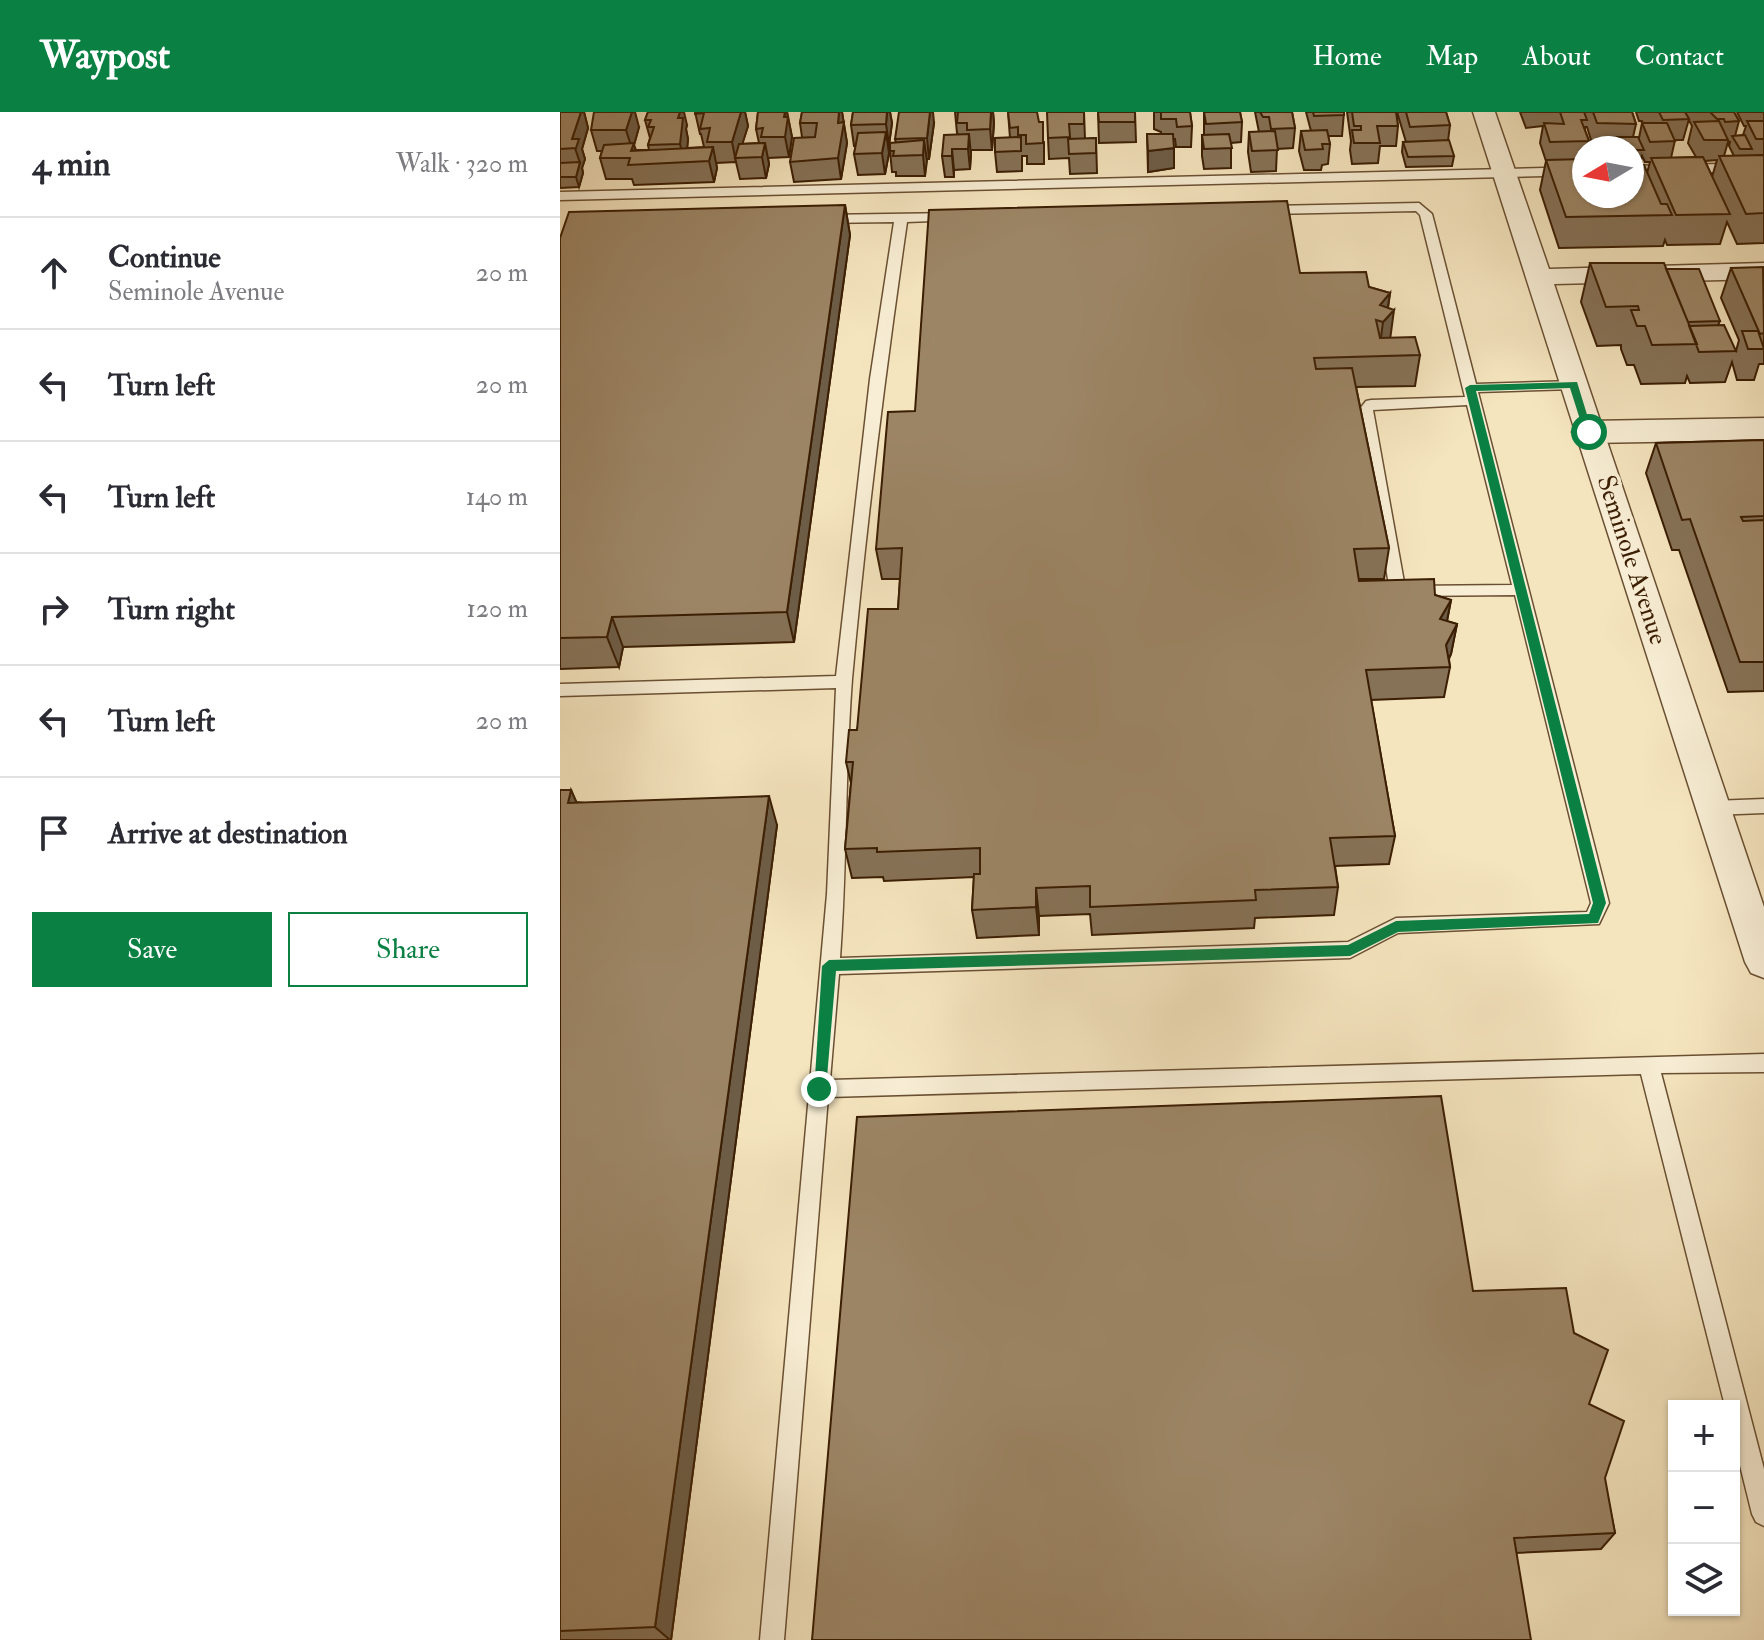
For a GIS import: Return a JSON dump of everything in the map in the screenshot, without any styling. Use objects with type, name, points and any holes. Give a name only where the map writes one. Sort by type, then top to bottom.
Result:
[{"type":"street","name":"Seminole Avenue","points":[[1484,112],[1764,962]]},
{"type":"street","points":[[1538,277],[1764,271]]},
{"type":"street","points":[[1589,432],[1764,429]]},
{"type":"lane","points":[[1644,170],[1764,167]]},
{"type":"lane","points":[[560,196],[1572,171]]},
{"type":"lane","points":[[829,966],[1350,950],[1396,926],[1593,919],[1600,903],[1426,214],[1419,207],[1246,211]]},
{"type":"lane","points":[[810,220],[964,217]]},
{"type":"lane","points":[[772,1640],[836,894],[844,682],[877,379],[901,218]]},
{"type":"lane","points":[[1522,590],[1407,591],[1397,585],[1366,410],[1371,404],[1574,385]]},
{"type":"lane","points":[[560,690],[844,682]]},
{"type":"lane","points":[[1713,808],[1764,806]]},
{"type":"lane","points":[[819,1089],[1764,1063]]},
{"type":"lane","points":[[1649,1065],[1764,1514]]},
{"type":"building","points":[[560,112],[581,112],[572,139],[579,139],[576,148],[560,149]]},
{"type":"building","points":[[594,112],[632,112],[626,130],[591,130]]},
{"type":"building","points":[[648,112],[680,112],[678,118],[683,118],[680,144],[648,145],[654,127],[648,127],[651,120],[645,120]]},
{"type":"building","points":[[695,112],[741,112],[732,142],[707,142],[710,128],[700,129],[704,113]]},
{"type":"building","points":[[758,112],[785,112],[784,117],[788,117],[785,137],[761,137],[763,128],[756,129]]},
{"type":"building","points":[[802,112],[839,112],[838,123],[844,122],[838,158],[790,162],[794,138],[815,137],[817,123],[800,123]]},
{"type":"building","points":[[853,112],[887,112],[886,124],[851,125]]},
{"type":"building","points":[[899,112],[930,112],[927,138],[895,139]]},
{"type":"building","points":[[958,112],[991,112],[990,129],[967,130],[967,123],[957,123]]},
{"type":"building","points":[[1008,112],[1037,112],[1039,122],[1043,122],[1043,143],[1026,144],[1026,135],[1018,135],[1018,127],[1010,128]]},
{"type":"building","points":[[1047,112],[1084,112],[1084,124],[1069,124],[1070,137],[1048,138]]},
{"type":"building","points":[[1098,112],[1135,112],[1135,122],[1099,122]]},
{"type":"building","points":[[1161,112],[1190,112],[1192,126],[1177,127],[1176,119],[1161,119]]},
{"type":"building","points":[[1204,112],[1240,112],[1242,122],[1206,124]]},
{"type":"building","points":[[1260,112],[1292,112],[1295,128],[1271,129],[1269,117],[1263,117]]},
{"type":"building","points":[[1313,112],[1344,112],[1344,115],[1314,116]]},
{"type":"building","points":[[1352,112],[1396,112],[1398,126],[1377,126],[1380,143],[1354,143],[1352,130],[1361,130],[1361,126],[1354,126]]},
{"type":"building","points":[[1406,112],[1446,112],[1450,125],[1410,127]]},
{"type":"building","points":[[1560,112],[1584,112],[1587,120],[1581,120],[1587,136],[1572,136],[1572,141],[1550,142],[1544,123],[1564,124]]},
{"type":"building","points":[[1593,112],[1632,112],[1636,124],[1597,123]]},
{"type":"building","points":[[1659,112],[1685,112],[1689,119],[1663,120]]},
{"type":"building","points":[[1710,112],[1734,112],[1739,121],[1725,122]]},
{"type":"building","points":[[1719,121],[1728,140],[1704,140],[1694,122]]},
{"type":"building","points":[[1747,121],[1764,121],[1764,139],[1756,139]]},
{"type":"building","points":[[1642,123],[1667,123],[1675,141],[1650,142]]},
{"type":"building","points":[[1327,130],[1330,144],[1322,144],[1323,149],[1305,150],[1301,131]]},
{"type":"building","points":[[1275,131],[1278,150],[1252,151],[1249,132]]},
{"type":"building","points":[[886,132],[882,153],[854,154],[858,133]]},
{"type":"building","points":[[969,134],[968,149],[952,149],[952,156],[942,156],[944,135]]},
{"type":"building","points":[[1147,134],[1173,134],[1174,148],[1148,151]]},
{"type":"building","points":[[1229,134],[1232,148],[1204,149],[1202,135]]},
{"type":"building","points":[[1745,135],[1752,149],[1740,149],[1732,136]]},
{"type":"building","points":[[1021,137],[1021,151],[995,152],[995,138]]},
{"type":"building","points":[[1096,138],[1096,153],[1069,154],[1068,139]]},
{"type":"building","points":[[924,140],[923,155],[893,156],[894,151],[890,151],[890,143]]},
{"type":"building","points":[[1449,140],[1454,156],[1408,157],[1403,142]]},
{"type":"building","points":[[634,143],[631,151],[713,147],[709,161],[628,165],[630,158],[600,158],[604,145]]},
{"type":"building","points":[[765,143],[762,157],[735,158],[739,144]]},
{"type":"building","points":[[1764,155],[1764,213],[1746,214],[1719,156]]},
{"type":"building","points":[[1703,157],[1730,214],[1676,215],[1651,158]]},
{"type":"building","points":[[1572,159],[1572,208],[1644,208],[1644,165],[1661,204],[1667,204],[1672,215],[1566,217],[1546,160]]},
{"type":"building","points":[[580,162],[576,177],[560,177],[560,163]]},
{"type":"building","points":[[1287,201],[1300,273],[1366,272],[1369,287],[1390,293],[1380,305],[1394,310],[1383,322],[1376,320],[1380,338],[1415,337],[1420,355],[1314,358],[1316,369],[1352,368],[1389,548],[1354,549],[1359,581],[1434,579],[1435,595],[1451,600],[1440,619],[1457,624],[1446,645],[1450,667],[1366,670],[1395,836],[1330,838],[1338,887],[1255,890],[1256,900],[1090,907],[1090,886],[1036,888],[1036,907],[972,910],[974,874],[980,874],[980,848],[877,852],[877,848],[845,849],[853,762],[846,762],[849,730],[857,730],[868,609],[898,609],[902,548],[876,549],[888,412],[915,411],[929,210]]},
{"type":"building","points":[[845,205],[787,612],[612,617],[607,637],[560,638],[560,238],[569,212]]},
{"type":"building","points":[[1590,263],[1664,263],[1697,344],[1652,345],[1645,326],[1637,326],[1631,310],[1639,310],[1638,306],[1606,307]]},
{"type":"building","points":[[1763,267],[1764,333],[1760,334],[1731,268]]},
{"type":"building","points":[[1666,269],[1699,269],[1720,321],[1688,322]]},
{"type":"building","points":[[1724,325],[1736,351],[1699,352],[1689,326]]},
{"type":"building","points":[[1742,331],[1758,331],[1764,349],[1748,349]]},
{"type":"building","points":[[1764,440],[1764,516],[1741,517],[1743,521],[1764,520],[1764,662],[1740,662],[1690,519],[1682,520],[1656,443]]},
{"type":"building","points":[[560,790],[571,790],[568,803],[769,796],[655,1627],[560,1631]]},
{"type":"building","points":[[1441,1096],[1473,1291],[1566,1288],[1574,1333],[1608,1350],[1589,1404],[1624,1421],[1605,1478],[1615,1533],[1514,1538],[1531,1640],[812,1640],[857,1117]]},
{"type":"route","points":[[819,1089],[829,966],[1350,950],[1396,926],[1593,919],[1600,903],[1470,388],[1574,385],[1589,432]]}]
